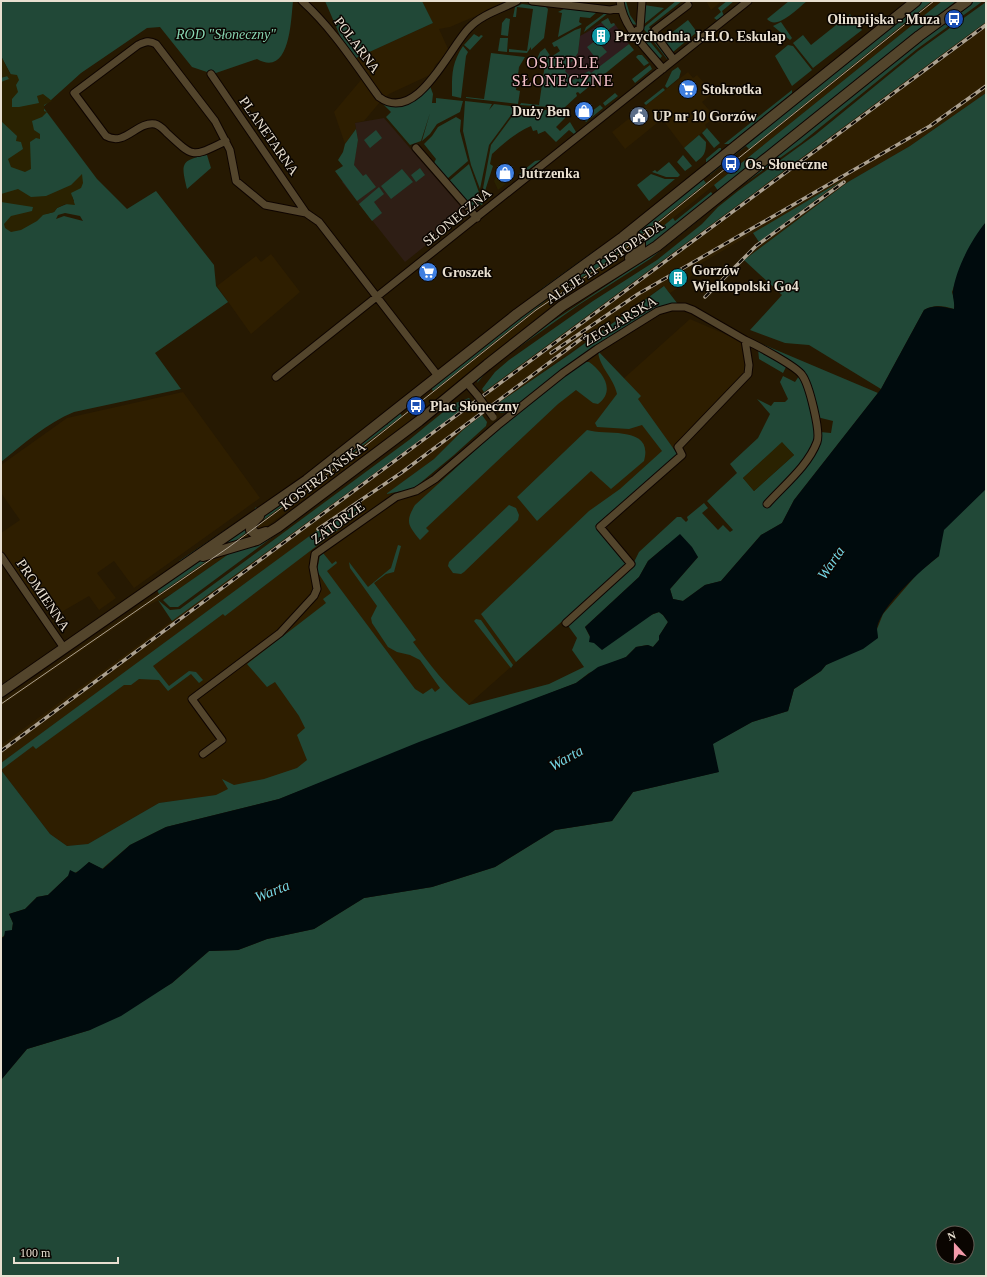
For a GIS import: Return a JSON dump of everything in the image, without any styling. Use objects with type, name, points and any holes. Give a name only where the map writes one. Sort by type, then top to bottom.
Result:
[{"type":"main road","name":"ALEJE 11 LISTOPADA","points":[[438,376],[517,314],[623,237],[916,1]]},
{"type":"main road","points":[[954,10],[962,1]]},
{"type":"main road","name":"ALEJE 11 LISTOPADA","points":[[466,382],[546,318],[580,294],[608,279],[658,246],[967,1]]},
{"type":"main road","points":[[580,294],[600,278],[640,251],[640,243],[636,237],[629,235],[623,237]]},
{"type":"main road","name":"KOSTRZYŃSKA","points":[[1,692],[182,568],[244,522],[270,507],[332,461],[438,376]]},
{"type":"main road","name":"KOSTRZYŃSKA","points":[[182,568],[209,554],[257,540],[278,527],[414,425],[466,382]]},
{"type":"main road","points":[[270,507],[253,521],[251,530],[255,534],[260,535],[278,527]]},
{"type":"street","name":"POLARNA","points":[[302,1],[335,35],[379,97],[386,102],[391,103],[401,102],[415,96],[434,78],[470,27],[495,10],[512,5],[517,1]]},
{"type":"street","points":[[532,1],[610,10],[620,4],[627,23],[663,69]]},
{"type":"street","points":[[634,33],[640,28],[642,1]]},
{"type":"street","name":"SŁONECZNA","points":[[276,378],[748,1]]},
{"type":"street","points":[[674,60],[654,33],[655,30],[688,5]]},
{"type":"street","points":[[226,141],[200,153],[192,153],[185,150],[159,125],[151,124],[118,139],[111,139],[106,136],[74,93],[131,49],[146,42],[151,41],[156,44],[215,121],[226,141],[230,150],[236,181],[252,196],[265,205],[306,213],[319,222],[438,376]]},
{"type":"street","name":"PLANETARNA","points":[[211,74],[306,213]]},
{"type":"street","points":[[416,148],[477,218]]},
{"type":"street","name":"ŻEGLARSKA","points":[[498,425],[573,365],[658,311],[672,307],[685,307],[771,354],[802,375],[818,430],[816,443],[806,460],[767,504]]},
{"type":"street","points":[[566,623],[632,564],[600,527],[682,454],[678,447],[748,374],[749,365],[745,340]]},
{"type":"street","points":[[466,382],[478,396],[498,425]]},
{"type":"street","name":"ZATORZE","points":[[203,754],[222,740],[192,699],[280,633],[314,596],[317,589],[313,567],[315,554],[396,497],[416,491],[435,479],[498,425]]},
{"type":"street","name":"PROMIENNA","points":[[1,556],[64,648]]},
{"type":"shaded area","points":[[422,1],[503,1],[501,5],[492,9],[450,27],[439,29],[449,51],[435,65],[432,74],[389,94],[364,121],[355,123],[356,129],[345,144],[334,112],[366,74],[354,59],[433,23]]},
{"type":"shaded area","points":[[706,1],[722,1],[711,10]]},
{"type":"shaded area","points":[[932,1],[942,1],[636,248],[607,270],[565,296],[544,312],[402,427],[233,551],[173,593],[147,606],[1,706],[1,702],[247,532],[386,428],[554,294],[607,262]]},
{"type":"shaded area","points":[[608,18],[611,24],[614,23],[629,44],[564,95],[563,73],[578,53],[580,36]]},
{"type":"shaded area","points":[[986,22],[986,93],[910,146],[848,182],[744,260],[761,244],[753,233],[700,264],[687,282],[670,293],[663,286],[482,415],[463,430],[434,459],[387,494],[413,489],[452,472],[495,433],[598,351],[622,380],[690,319],[741,341],[745,358],[744,375],[673,448],[678,455],[595,526],[627,564],[468,705],[262,789],[159,803],[88,844],[67,846],[50,834],[1,770],[1,745],[383,467]]},
{"type":"shaded area","points":[[688,72],[693,78],[697,75],[713,93],[702,102],[715,117],[705,125],[707,128],[684,148],[662,119],[625,149],[612,132]]},
{"type":"shaded area","points":[[384,118],[466,213],[405,262],[342,182],[353,167],[358,140],[355,123]]},
{"type":"shaded area","points":[[271,254],[300,292],[251,334],[217,286],[256,256],[261,262]]},
{"type":"shaded area","points":[[183,392],[260,498],[134,588],[114,561],[97,573],[116,598],[99,610],[89,596],[58,614],[44,592],[34,598],[1,550],[1,533],[20,520],[1,493],[1,465],[67,418]]},
{"type":"green space","name":"ROD \"Słoneczny\"","points":[[1,1],[293,1],[287,44],[282,54],[276,61],[268,63],[257,59],[213,74],[192,67],[160,27],[147,28],[81,73],[43,107],[97,179],[127,209],[156,191],[214,265],[216,286],[228,302],[155,353],[181,389],[74,412],[45,428],[1,462],[1,77],[8,76],[16,84],[1,56]],"holes":[[[72,196],[74,201],[57,208],[54,212],[46,214]],[[65,213],[80,216],[83,221],[64,216],[56,219],[58,215]]]},
{"type":"green space","points":[[325,1],[422,1],[433,23],[354,59],[341,38]]},
{"type":"green space","points":[[623,1],[626,1],[630,15],[637,25],[632,24],[625,11]]},
{"type":"green space","points":[[676,1],[682,1],[649,27],[669,57],[667,59],[643,28]]},
{"type":"green space","points":[[727,1],[734,1],[722,11],[724,16],[717,20],[714,18],[721,12],[718,8]]},
{"type":"green space","points":[[789,1],[807,1],[782,20],[771,22],[767,19]]},
{"type":"green space","points":[[923,1],[932,1],[749,149],[746,146],[710,175],[709,173]]},
{"type":"green space","points":[[942,1],[956,1],[719,192],[714,185]]},
{"type":"green space","points":[[974,1],[983,1],[956,21],[954,19]]},
{"type":"green space","points":[[986,2],[986,22],[484,392],[482,389],[495,372],[509,360],[593,301],[657,260],[702,224],[718,207],[738,191],[815,135],[918,51]]},
{"type":"green space","points":[[522,4],[546,7],[548,9],[544,38],[531,50],[531,47],[527,53],[509,52],[509,49],[527,51],[533,9],[517,7],[516,17],[513,17],[515,7]]},
{"type":"green space","points":[[644,5],[664,8],[643,25]]},
{"type":"green space","points":[[564,9],[597,12],[590,18],[580,17],[579,22],[582,24],[558,37],[562,13],[558,12]]},
{"type":"green space","points":[[605,13],[607,14],[584,32],[586,27]]},
{"type":"green space","points":[[850,14],[862,30],[813,68],[793,43],[803,35],[811,45]]},
{"type":"green space","points":[[506,18],[510,19],[508,36],[501,35],[502,23]]},
{"type":"green space","points":[[608,18],[611,24],[614,23],[615,25],[608,30],[601,22]]},
{"type":"green space","points":[[688,20],[697,32],[673,52],[661,41]]},
{"type":"green space","points":[[781,22],[792,38],[790,40],[773,26]]},
{"type":"green space","points":[[954,22],[917,49],[801,143],[745,183],[743,182],[908,49],[943,24],[948,25]]},
{"type":"green space","points":[[581,28],[578,53],[565,71],[573,80],[589,71],[591,73],[629,44],[634,50],[580,94],[578,92],[576,93],[577,96],[564,108],[520,105],[521,103],[539,105],[545,64],[543,63],[544,59],[537,59],[540,52],[545,48],[551,57],[560,51],[557,46],[554,47],[552,43]]},
{"type":"green space","points":[[642,32],[662,56],[659,60],[642,38]]},
{"type":"green space","points":[[474,34],[479,37],[481,35],[483,36],[470,50],[464,45]]},
{"type":"green space","points":[[500,38],[508,38],[507,52],[498,51]]},
{"type":"green space","points":[[595,41],[597,43],[598,42],[607,52],[597,60],[587,47]]},
{"type":"green space","points":[[788,45],[793,46],[812,70],[792,86],[775,56]]},
{"type":"green space","points":[[463,46],[468,52],[466,56],[461,98],[452,96],[452,82],[454,64]]},
{"type":"green space","points":[[491,53],[525,57],[519,67],[516,90],[520,91],[518,104],[466,98],[484,99]]},
{"type":"green space","points":[[638,55],[642,55],[649,63],[644,66],[636,57]]},
{"type":"green space","points":[[650,65],[652,69],[635,83],[632,79]]},
{"type":"green space","points":[[678,67],[681,71],[679,78],[667,88],[665,86],[672,71]]},
{"type":"green space","points":[[430,86],[433,94],[432,103],[436,103],[436,98],[463,101],[460,112],[437,124],[430,134],[422,141],[430,113],[421,141],[410,145],[386,117],[391,112],[378,99],[387,104],[396,105]]},
{"type":"green space","points":[[663,88],[665,90],[646,105],[644,103]]},
{"type":"green space","points":[[792,90],[792,93],[729,144],[724,144]]},
{"type":"green space","points":[[615,93],[618,96],[605,106],[603,103]]},
{"type":"green space","points":[[986,93],[986,222],[964,258],[952,292],[955,302],[954,309],[939,306],[924,310],[881,389],[809,345],[785,343],[750,330],[782,295],[744,260],[848,182],[910,146]]},
{"type":"green space","points":[[465,101],[492,104],[489,110],[494,104],[517,107],[489,145],[480,189],[471,165],[463,131]]},
{"type":"green space","points":[[600,105],[603,108],[586,122],[583,118]]},
{"type":"green space","points":[[519,107],[565,112],[565,118],[556,127],[560,131],[570,122],[576,132],[574,134],[569,130],[556,142],[545,131],[538,134],[537,130],[533,131],[531,126],[510,138],[492,154],[490,164],[493,166],[484,194],[485,201],[482,194],[491,145]]},
{"type":"green space","points":[[456,117],[461,120],[460,131],[468,161],[447,179],[434,163],[436,159],[424,144],[438,127]]},
{"type":"green space","points":[[707,128],[720,143],[714,148],[702,133]]},
{"type":"green space","points":[[356,129],[358,140],[354,165],[363,176],[366,174],[376,187],[357,201],[335,171],[343,166],[338,160],[343,152],[345,144]]},
{"type":"green space","points":[[376,130],[382,138],[370,148],[364,140]]},
{"type":"green space","points":[[699,135],[706,142],[706,149],[703,156],[696,162],[684,148]]},
{"type":"green space","points":[[721,148],[721,150],[706,163],[706,159]]},
{"type":"green space","points":[[207,155],[211,168],[187,189],[184,174],[185,164],[187,161]]},
{"type":"green space","points":[[683,155],[692,166],[685,171],[677,162]]},
{"type":"green space","points":[[541,160],[523,174],[519,174],[535,161]]},
{"type":"green space","points":[[669,162],[680,175],[678,177],[666,177],[652,172],[655,170],[657,172]]},
{"type":"green space","points":[[469,164],[483,204],[474,209],[449,181]]},
{"type":"green space","points":[[420,168],[425,175],[416,182],[411,175]]},
{"type":"green space","points":[[402,169],[413,182],[391,199],[381,186]]},
{"type":"green space","points":[[651,174],[665,179],[675,179],[649,201],[637,185]]},
{"type":"green space","points":[[702,178],[706,183],[642,234],[637,230]]},
{"type":"green space","points":[[841,181],[759,242],[753,233]]},
{"type":"green space","points":[[379,187],[384,194],[374,202],[382,213],[372,221],[359,204]]},
{"type":"green space","points":[[711,192],[714,196],[645,249],[644,242],[673,218],[675,221]]},
{"type":"green space","points":[[704,214],[700,219],[650,259],[577,306],[509,354],[550,323],[657,252]]},
{"type":"green space","points":[[632,241],[607,262],[554,294],[433,391],[431,388],[531,309],[578,277],[622,243]]},
{"type":"green space","points":[[602,248],[524,303],[594,251]]},
{"type":"green space","points":[[664,286],[677,303],[661,306],[570,363],[509,412],[507,411],[500,413],[494,406],[570,354]]},
{"type":"green space","points":[[748,338],[878,393],[794,500],[782,523],[761,535],[721,581],[705,585],[683,601],[673,599],[670,589],[698,557],[667,545],[648,561],[639,577],[585,627],[590,637],[659,612],[668,622],[659,636],[659,640],[653,647],[647,645],[636,647],[626,657],[589,673],[576,683],[279,799],[166,827],[130,845],[102,869],[89,862],[81,870],[68,876],[48,895],[37,897],[25,909],[9,914],[13,923],[12,930],[1,938],[1,770],[50,834],[67,846],[88,844],[159,803],[216,795],[228,789],[222,779],[234,785],[264,779],[297,768],[307,760],[297,735],[305,728],[299,716],[275,682],[267,687],[247,664],[326,603],[323,599],[331,593],[317,571],[320,555],[323,553],[332,564],[336,561],[337,563],[327,571],[415,689],[423,694],[432,688],[435,692],[440,688],[420,660],[410,655],[397,652],[388,647],[372,623],[371,618],[377,606],[350,568],[349,562],[368,587],[391,568],[398,545],[401,546],[394,572],[386,574],[374,583],[416,640],[413,642],[426,659],[446,683],[469,705],[549,684],[584,667],[572,650],[577,638],[569,627],[569,623],[633,564],[639,552],[677,517],[681,517],[686,522],[688,520],[687,517],[704,503],[708,508],[702,513],[718,530],[723,525],[730,532],[733,530],[707,501],[737,473],[730,464],[758,438],[770,414],[757,399],[771,406],[774,402],[785,402],[788,399],[780,382],[783,376],[795,382],[799,376],[786,367],[783,373],[759,359],[758,349]],"holes":[[[817,417],[833,421],[831,433],[820,432]],[[782,443],[794,455],[754,491],[743,478]]]},
{"type":"green space","points":[[598,351],[641,396],[638,399],[678,455],[595,526],[627,564],[516,662],[481,614],[589,511],[620,489],[662,451],[642,425],[629,429],[597,427],[595,423],[617,394],[613,383],[601,362]]},
{"type":"green space","points":[[582,362],[589,362],[603,376],[607,388],[603,399],[598,404],[593,403],[576,390],[558,404],[426,528],[429,531],[420,540],[409,523],[410,516],[415,505],[502,426]]},
{"type":"green space","points":[[488,370],[477,383],[479,377]]},
{"type":"green space","points":[[469,398],[472,402],[172,621],[158,600],[170,610],[180,609],[409,440],[453,404]]},
{"type":"green space","points":[[400,413],[402,416],[294,497],[293,496],[386,424],[388,425],[387,423]]},
{"type":"green space","points":[[482,415],[487,422],[486,426],[413,489],[386,494],[434,459],[463,430]]},
{"type":"green space","points":[[587,430],[627,434],[636,437],[642,442],[645,450],[644,461],[611,489],[591,471],[537,521],[517,497]]},
{"type":"green space","points":[[986,445],[986,1276],[1,1276],[1,1080],[27,1049],[90,1030],[172,983],[209,951],[238,950],[267,939],[314,929],[364,898],[432,887],[495,867],[555,830],[612,821],[633,792],[718,772],[712,744],[752,722],[788,711],[794,689],[821,671],[826,665],[841,657],[877,629],[883,614],[918,573],[939,556],[933,546]]},
{"type":"green space","points":[[287,500],[288,502],[255,526],[257,521]]},
{"type":"green space","points":[[509,505],[516,508],[519,515],[518,520],[464,572],[461,574],[453,573],[448,566],[449,562]]},
{"type":"green space","points":[[256,507],[258,510],[183,561],[179,561],[253,511]]},
{"type":"green space","points":[[354,507],[360,513],[225,616],[223,614],[153,666],[169,686],[189,671],[196,672],[203,680],[199,683],[191,674],[168,691],[159,680],[139,679],[131,685],[124,685],[36,749],[33,746],[1,770],[1,763],[319,529]]},
{"type":"green space","points":[[246,526],[247,532],[234,542],[216,547]]},
{"type":"green space","points":[[278,533],[178,607],[170,607],[163,600],[233,551]]},
{"type":"green space","points":[[218,553],[159,594],[157,590],[200,561]]},
{"type":"green space","points":[[476,619],[481,620],[513,665],[511,668],[474,621]]},
{"type":"sand","points":[[1,56],[10,74],[17,75],[19,80],[16,85],[18,92],[12,99],[12,107],[39,103],[37,96],[43,94],[52,101],[44,105],[44,111],[47,112],[42,117],[32,121],[34,130],[40,134],[40,139],[36,138],[30,142],[31,169],[25,172],[11,167],[8,159],[23,149],[21,142],[16,141],[17,136],[1,121],[1,82],[9,79],[7,76],[1,78]]},
{"type":"sand","points":[[82,174],[83,183],[81,188],[71,193],[75,205],[65,204],[57,208],[54,212],[43,215],[37,221],[21,230],[11,232],[5,228],[4,224],[11,216],[32,211],[33,207],[1,202],[1,194],[18,189],[31,197],[46,196],[71,185]]},
{"type":"sand","points":[[496,177],[508,182],[498,190],[494,181]]},
{"type":"sand","points":[[782,442],[794,455],[754,491],[743,478]]},
{"type":"water","name":"Warta","points":[[986,222],[986,489],[944,530],[939,556],[893,599],[880,619],[877,628],[878,638],[863,649],[826,665],[821,671],[794,689],[788,711],[752,722],[713,744],[719,772],[633,792],[612,821],[555,830],[495,867],[432,887],[364,898],[314,929],[267,939],[238,950],[209,951],[172,983],[121,1016],[90,1030],[27,1049],[1,1080],[1,938],[4,937],[5,931],[12,930],[13,923],[9,914],[25,909],[37,897],[48,895],[68,876],[70,870],[76,873],[89,862],[103,869],[130,845],[166,827],[279,799],[419,742],[576,683],[598,667],[626,657],[636,647],[648,645],[653,647],[659,640],[659,636],[668,622],[659,612],[653,614],[602,650],[594,643],[589,642],[590,636],[585,627],[639,577],[648,561],[680,534],[692,547],[698,557],[670,589],[673,599],[683,601],[705,585],[721,581],[761,535],[782,523],[794,500],[881,389],[924,310],[935,307],[954,309],[953,291],[957,273],[970,245]]},
{"type":"tram line","points":[[1,704],[229,547],[365,446],[536,310],[618,255],[934,1]]},
{"type":"railway","points":[[1,751],[986,25]]},
{"type":"railway","points":[[551,353],[638,294],[930,126],[986,86]]},
{"type":"railway","points":[[705,297],[756,246],[844,182]]},
{"type":"railway","points":[[318,529],[401,473],[585,336]]},
{"type":"place","name":"Olimpijska - Muza","points":[[954,19]]},
{"type":"place","name":"Przychodnia J.H.O. Eskulap","points":[[601,36]]},
{"type":"place","name":"Stokrotka","points":[[688,89]]},
{"type":"place","name":"Duży Ben","points":[[584,111]]},
{"type":"place","name":"UP nr 10 Gorzów","points":[[639,116]]},
{"type":"place","name":"Os. Słoneczne","points":[[731,164]]},
{"type":"place","name":"Jutrzenka","points":[[505,173]]},
{"type":"place","name":"Groszek","points":[[428,272]]},
{"type":"place","name":"Gorzów Wielkopolski Go4","points":[[678,278]]},
{"type":"place","name":"Plac Słoneczny","points":[[416,406]]},
{"type":"district","name":"OSIEDLE SŁONECZNE","points":[[563,71]]}]
